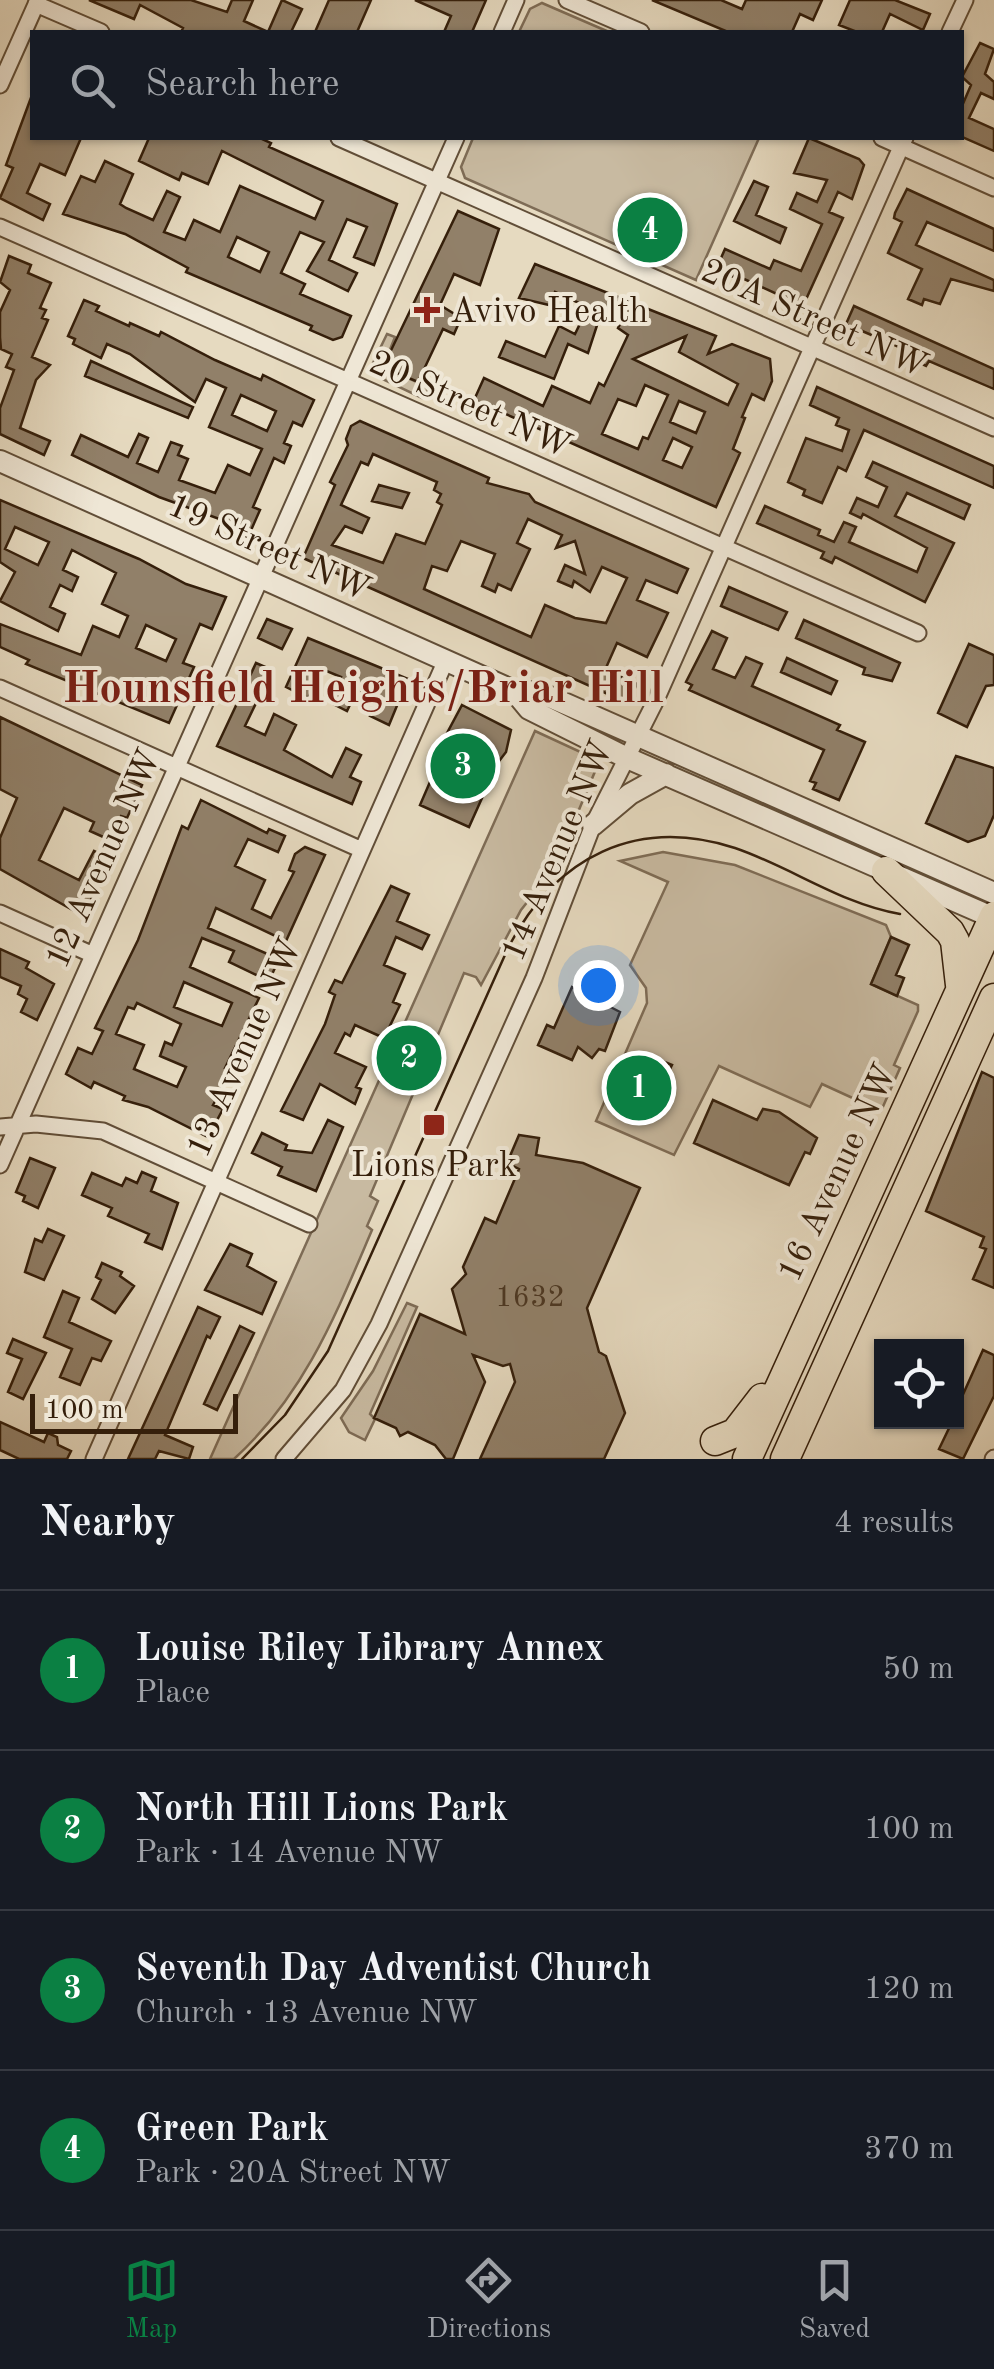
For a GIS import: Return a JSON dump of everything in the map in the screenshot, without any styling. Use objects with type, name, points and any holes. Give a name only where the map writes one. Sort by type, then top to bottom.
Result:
[{"type":"highway","points":[[886,871],[956,941],[960,992]]},
{"type":"highway","name":"16 Avenue NW","points":[[747,1459],[994,917]]},
{"type":"highway","name":"16 Avenue NW","points":[[785,1459],[994,998]]},
{"type":"highway","points":[[715,1441],[735,1433],[788,1366]]},
{"type":"street","points":[[503,30],[516,0]]},
{"type":"street","points":[[567,0],[635,30]]},
{"type":"street","points":[[951,30],[965,0]]},
{"type":"street","points":[[0,84],[37,2],[97,30]]},
{"type":"street","name":"20A Street NW","points":[[344,140],[994,428]]},
{"type":"street","name":"12 Avenue NW","points":[[0,1164],[455,140]]},
{"type":"street","points":[[903,142],[994,188]]},
{"type":"street","name":"14 Avenue NW","points":[[284,1459],[328,1410],[368,1349],[534,978],[593,825],[724,546],[903,142]]},
{"type":"street","name":"20 Street NW","points":[[0,227],[918,633]]},
{"type":"street","name":"19 Street NW","points":[[0,461],[514,690],[540,693],[994,893]]},
{"type":"street","name":"13 Avenue NW","points":[[94,1459],[446,660]]},
{"type":"street","points":[[0,688],[362,850]]},
{"type":"street","name":"19 Street NW","points":[[514,690],[528,709],[625,756],[994,917]]},
{"type":"street","points":[[593,825],[630,794],[666,774]]},
{"type":"street","points":[[0,913],[91,954]]},
{"type":"street","points":[[0,1126],[103,1130],[310,1224]]},
{"type":"shaded area","points":[[542,3],[604,30],[520,30],[530,9]]},
{"type":"shaded area","points":[[472,140],[758,140],[696,280],[465,178],[461,167]]},
{"type":"shaded area","points":[[387,334],[395,337],[383,367],[426,386],[428,391],[422,398],[374,375],[373,363]]},
{"type":"shaded area","points":[[535,731],[587,755],[596,769],[555,867],[521,910],[481,985],[476,977],[464,973],[370,1196],[378,1201],[367,1226],[372,1230],[316,1352],[259,1434],[234,1459],[210,1459]]},
{"type":"shaded area","points":[[663,852],[735,865],[886,925],[891,937],[871,984],[918,1005],[918,1011],[894,1065],[900,1068],[881,1111],[822,1084],[810,1107],[719,1066],[674,1155],[596,1121],[647,1003],[646,988],[630,965],[668,882],[620,861]]},
{"type":"shaded area","points":[[407,1303],[417,1307],[370,1414],[375,1419],[365,1440],[349,1432],[341,1418],[373,1371]]},
{"type":"building","points":[[89,0],[191,0],[227,12],[232,0],[253,0],[244,21],[264,30],[182,30],[140,5],[134,19]]},
{"type":"building","points":[[282,0],[302,9],[292,30],[269,30]]},
{"type":"building","points":[[329,0],[371,0],[358,30],[316,30]]},
{"type":"building","points":[[415,0],[486,0],[473,30],[445,30],[451,16]]},
{"type":"building","points":[[652,0],[721,0],[742,9],[746,0],[822,0],[813,20],[800,14],[793,30],[723,30]]},
{"type":"building","points":[[850,0],[895,0],[930,14],[923,30],[890,14],[883,30],[852,30],[839,25]]},
{"type":"building","points":[[980,43],[994,49],[985,74],[994,82],[994,99],[981,93],[969,118],[994,129],[994,151],[964,138],[964,101],[971,85],[964,73]]},
{"type":"building","points":[[30,100],[30,140],[80,140],[65,175],[40,164],[27,193],[50,204],[43,220],[0,198],[13,168],[6,165]]},
{"type":"building","points":[[148,140],[264,140],[271,143],[269,147],[397,204],[374,265],[354,257],[367,227],[347,219],[329,260],[357,273],[348,291],[307,271],[324,242],[300,232],[281,273],[305,284],[300,294],[351,316],[342,337],[333,340],[310,330],[312,326],[186,272],[188,268],[125,234],[63,214],[81,176],[95,182],[105,161],[133,174],[120,204],[126,208],[153,220],[167,191],[180,197],[164,232],[185,240],[194,220],[220,232],[240,186],[315,219],[323,201],[222,151],[208,184],[182,173],[179,180],[139,161]],"holes":[[[237,237],[269,252],[260,272],[228,257]]]},
{"type":"building","points":[[808,140],[859,159],[864,165],[852,199],[838,192],[829,212],[843,218],[803,306],[742,278],[717,274],[725,249],[770,269],[774,260],[801,271],[822,224],[790,209],[797,193],[817,202],[827,180],[794,173]]},
{"type":"building","points":[[754,181],[768,187],[756,215],[786,228],[780,243],[734,221]]},
{"type":"building","points":[[907,189],[994,229],[994,251],[927,222],[916,245],[994,280],[994,291],[951,279],[940,304],[924,299],[922,305],[908,299],[922,269],[888,253],[902,222],[894,218],[895,213]]},
{"type":"building","points":[[458,211],[499,229],[480,285],[454,274],[440,305],[461,318],[454,334],[443,329],[418,382],[383,367]]},
{"type":"building","points":[[9,256],[31,265],[28,273],[51,283],[40,308],[46,310],[42,318],[48,320],[32,357],[50,365],[36,380],[20,428],[50,441],[44,455],[0,434],[0,408],[14,370],[6,367],[12,354],[1,349],[0,337],[0,312],[10,290],[0,282]]},
{"type":"building","points":[[535,264],[716,336],[708,354],[732,344],[770,359],[772,381],[764,400],[752,394],[733,449],[740,453],[716,507],[474,400],[484,378],[543,406],[552,386],[590,403],[599,383],[604,386],[628,335],[618,328],[621,322],[601,313],[588,353],[568,344],[554,379],[499,357],[506,341],[545,357],[559,326],[575,334],[588,307],[555,292],[549,305],[519,298]],"holes":[[[686,336],[679,352],[738,384],[728,405],[633,359]],[[645,385],[668,395],[648,439],[643,437],[638,449],[602,434],[618,399],[636,406]],[[679,401],[705,412],[696,433],[670,422]],[[673,438],[692,447],[682,468],[663,460]]]},
{"type":"building","points":[[84,300],[99,306],[96,311],[129,326],[130,323],[159,336],[161,332],[215,360],[261,380],[263,375],[314,400],[302,426],[293,422],[284,443],[291,446],[284,463],[274,458],[253,507],[260,510],[248,537],[223,526],[225,521],[159,497],[72,455],[81,435],[128,457],[139,434],[148,438],[137,463],[158,472],[171,442],[182,446],[178,455],[188,459],[179,480],[215,493],[228,465],[250,475],[262,449],[209,427],[226,388],[206,379],[195,402],[130,354],[107,344],[101,358],[73,344],[75,339],[68,336]],"holes":[[[241,395],[276,411],[267,431],[232,415]]]},
{"type":"building","points":[[854,306],[994,369],[994,389],[929,361],[926,366],[911,359],[913,353],[846,324]]},
{"type":"building","points":[[91,361],[193,407],[188,418],[85,376]]},
{"type":"building","points":[[817,387],[994,466],[994,488],[864,430],[846,471],[838,467],[822,503],[803,495],[805,490],[788,482],[806,438],[842,451],[849,430],[836,425],[839,418],[810,405]]},
{"type":"building","points":[[360,421],[489,478],[487,483],[529,494],[535,502],[688,569],[677,593],[646,580],[637,600],[668,613],[647,657],[617,643],[605,670],[637,684],[628,703],[303,558],[335,485],[330,482],[348,445],[351,426]],"holes":[[[373,454],[437,482],[434,490],[441,494],[437,502],[442,505],[425,544],[396,534],[383,563],[332,545],[345,526],[362,533],[369,518],[341,505],[361,462],[368,465]],[[528,519],[562,535],[556,548],[575,541],[585,574],[565,565],[558,581],[572,587],[574,581],[590,592],[602,567],[627,578],[606,623],[575,618],[545,605],[531,637],[424,589],[432,566],[447,571],[461,541],[495,554],[482,586],[495,592],[498,584],[511,590],[530,549],[517,543]]]},
{"type":"building","points":[[873,462],[970,505],[964,519],[907,493],[895,516],[954,543],[925,602],[835,557],[832,563],[821,558],[824,552],[757,523],[765,506],[820,530],[818,535],[834,542],[844,522],[856,527],[849,542],[917,572],[927,548],[863,514],[861,518],[850,513],[857,498],[878,507],[887,487],[866,477]]},
{"type":"building","points":[[379,485],[409,493],[402,508],[372,501]]},
{"type":"building","points":[[0,500],[139,559],[186,584],[226,597],[212,629],[200,624],[183,663],[194,667],[169,723],[26,664],[29,660],[0,647],[0,624],[81,655],[93,626],[119,637],[128,616],[102,604],[116,573],[72,550],[63,570],[78,577],[72,591],[60,585],[50,607],[65,614],[58,631],[0,601],[15,572],[0,562]],"holes":[[[15,527],[49,542],[38,565],[5,549]],[[146,625],[176,639],[166,661],[136,648]]]},
{"type":"building","points":[[729,587],[787,612],[778,630],[721,606]]},
{"type":"building","points":[[267,619],[292,629],[282,649],[258,638]]},
{"type":"building","points":[[804,620],[900,663],[892,681],[863,674],[865,668],[796,638]]},
{"type":"building","points":[[712,631],[727,638],[713,669],[735,678],[746,657],[762,664],[752,686],[840,725],[837,730],[865,742],[839,800],[813,789],[816,783],[810,781],[824,750],[689,690],[692,685],[686,682]]},
{"type":"building","points":[[308,638],[408,679],[389,725],[370,716],[378,699],[357,690],[347,711],[331,703],[341,677],[322,669],[308,698],[286,687]]},
{"type":"building","points":[[969,644],[994,655],[994,685],[986,686],[967,727],[938,713]]},
{"type":"building","points":[[787,658],[837,681],[831,694],[781,672]]},
{"type":"building","points":[[256,663],[272,670],[245,726],[265,735],[274,714],[296,725],[284,750],[332,777],[346,748],[361,755],[350,777],[361,782],[352,804],[217,746]]},
{"type":"building","points":[[462,705],[511,730],[506,752],[480,786],[486,789],[469,827],[420,805],[436,768],[430,765]]},
{"type":"building","points":[[0,717],[142,785],[127,818],[121,816],[110,840],[90,831],[94,822],[64,808],[39,860],[79,880],[94,851],[106,857],[85,917],[0,869],[0,838],[17,798],[0,789]]},
{"type":"building","points":[[956,756],[994,768],[994,815],[985,836],[968,842],[926,823]]},
{"type":"building","points":[[201,800],[267,833],[269,829],[285,836],[278,852],[248,839],[235,866],[265,880],[252,909],[271,918],[294,872],[289,870],[295,854],[305,847],[325,855],[286,941],[216,908],[208,928],[279,959],[269,981],[229,962],[234,951],[202,938],[190,967],[259,998],[225,1068],[232,1071],[213,1105],[223,1109],[208,1137],[148,1107],[123,1100],[125,1096],[94,1082],[91,1088],[66,1074],[78,1048],[92,1054],[103,1031],[95,1028],[138,940],[182,826],[188,829]],"holes":[[[184,982],[232,1003],[222,1026],[174,1007]],[[137,1003],[181,1024],[172,1045],[165,1042],[160,1056],[186,1067],[177,1087],[134,1069],[144,1045],[116,1034],[128,1007],[134,1009]]]},
{"type":"building","points":[[391,886],[409,894],[397,921],[429,935],[422,949],[396,937],[384,965],[405,974],[393,1002],[400,1005],[384,1038],[355,1025],[350,1036],[345,1033],[335,1053],[366,1067],[356,1087],[361,1089],[355,1104],[320,1084],[303,1120],[281,1111],[325,1024],[335,995],[329,992],[335,980],[342,983]]},
{"type":"building","points":[[891,937],[909,945],[896,975],[904,978],[897,996],[871,984]]},
{"type":"building","points":[[0,949],[29,962],[26,968],[54,984],[37,1020],[21,1012],[27,999],[18,994],[21,986],[0,977]]},
{"type":"building","points":[[572,987],[620,1012],[605,1051],[599,1049],[592,1058],[578,1047],[572,1060],[538,1045],[547,1025],[554,1028]]},
{"type":"building","points":[[626,1054],[654,1067],[657,1059],[672,1065],[644,1122],[620,1112],[628,1094],[611,1087]]},
{"type":"building","points":[[982,1072],[994,1078],[994,1288],[973,1279],[986,1249],[980,1247],[984,1237],[926,1211]]},
{"type":"building","points":[[713,1100],[757,1120],[763,1109],[779,1112],[817,1138],[810,1154],[805,1152],[789,1185],[694,1143]]},
{"type":"building","points":[[328,1120],[343,1127],[316,1191],[278,1175],[282,1167],[252,1153],[262,1133],[287,1145],[285,1150],[312,1153]]},
{"type":"building","points":[[519,1135],[539,1138],[536,1155],[583,1163],[640,1188],[587,1308],[599,1352],[606,1356],[625,1413],[604,1459],[480,1459],[515,1382],[510,1364],[503,1366],[473,1355],[485,1382],[453,1459],[446,1459],[435,1445],[408,1432],[400,1436],[396,1428],[374,1418],[420,1314],[465,1334],[452,1289],[466,1274],[463,1267],[485,1218],[496,1223],[519,1169],[507,1163]]},
{"type":"building","points":[[30,1158],[55,1168],[38,1208],[23,1201],[25,1196],[16,1192]]},
{"type":"building","points":[[142,1172],[156,1178],[151,1191],[178,1203],[162,1249],[145,1242],[149,1234],[108,1216],[112,1208],[82,1195],[92,1173],[122,1186],[126,1178],[137,1183]]},
{"type":"building","points":[[48,1229],[64,1236],[44,1280],[25,1272],[35,1239],[42,1242]]},
{"type":"building","points":[[230,1244],[252,1254],[247,1266],[276,1282],[262,1314],[205,1290]]},
{"type":"building","points":[[102,1263],[122,1272],[120,1276],[134,1286],[115,1313],[92,1299],[101,1280],[96,1277]]},
{"type":"building","points":[[63,1291],[79,1298],[69,1322],[111,1341],[101,1361],[92,1358],[80,1385],[60,1377],[72,1349],[44,1337]]},
{"type":"building","points":[[198,1307],[220,1317],[210,1338],[207,1336],[165,1435],[193,1447],[189,1459],[159,1451],[155,1459],[128,1459]]},
{"type":"building","points":[[240,1326],[254,1333],[217,1410],[204,1404]]},
{"type":"building","points":[[13,1339],[46,1353],[23,1399],[8,1392],[22,1359],[7,1353]]},
{"type":"building","points":[[983,1350],[994,1355],[994,1396],[963,1459],[939,1449],[949,1429],[964,1429],[964,1392]]},
{"type":"building","points":[[0,1422],[44,1442],[48,1433],[57,1437],[58,1445],[71,1451],[67,1459],[19,1459],[0,1450]]},
{"type":"tram line","points":[[242,1459],[285,1415],[328,1351],[509,946],[528,915],[575,867],[632,841],[665,837],[699,839],[735,848],[837,894],[900,914]]},
{"type":"place","name":"Green Park","points":[[650,230]]},
{"type":"place","name":"Avivo Health","points":[[427,310]]},
{"type":"place","name":"Seventh Day Adventist Church","points":[[463,766]]},
{"type":"place","name":"North Hill Lions Park","points":[[409,1058]]},
{"type":"place","name":"Louise Riley Library Annex","points":[[639,1088]]},
{"type":"place","name":"Lions Park","points":[[434,1125]]},
{"type":"district","name":"Hounsfield Heights/Briar Hill","points":[[363,686]]}]
